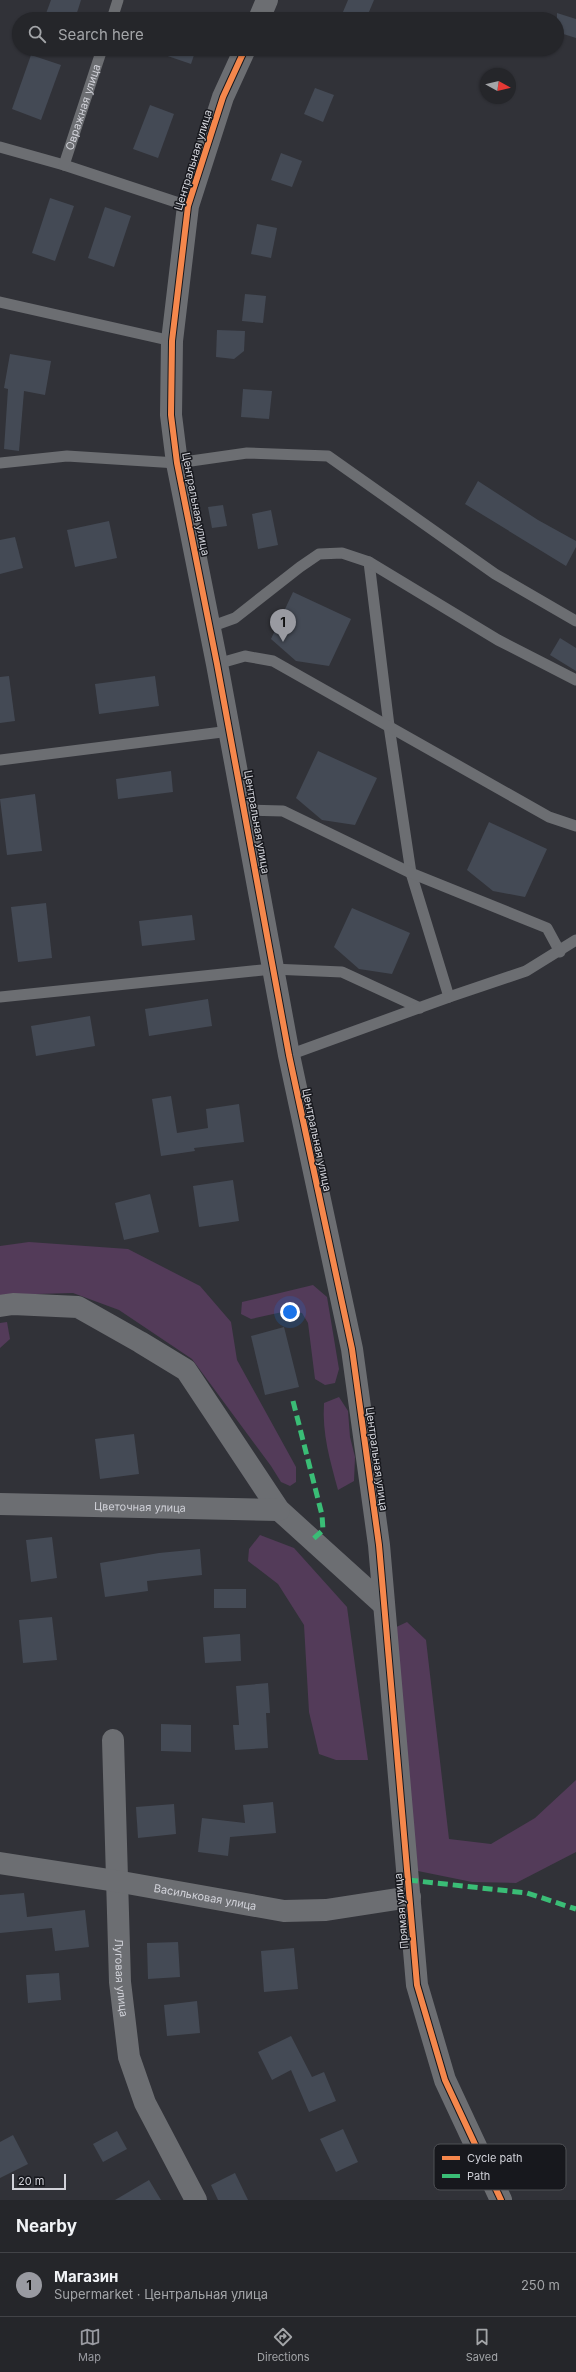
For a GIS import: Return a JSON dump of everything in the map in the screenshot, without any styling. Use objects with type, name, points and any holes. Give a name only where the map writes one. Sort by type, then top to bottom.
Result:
[{"type":"street","points":[[262,12],[267,0]]},
{"type":"street","name":"Центральная улица","points":[[242,56],[223,97],[188,206],[172,340],[171,415],[177,463],[218,664],[272,969],[352,1349],[379,1545],[384,1605]]},
{"type":"street","points":[[0,1306],[12,1304],[78,1307],[186,1370],[279,1510],[384,1605]]},
{"type":"street","name":"Цветочная улица","points":[[0,1504],[279,1510]]},
{"type":"street","name":"Прямая улица","points":[[384,1605],[417,1985],[445,2080],[475,2144]]},
{"type":"street","name":"Луговая улица","points":[[113,1740],[120,1982],[129,2057],[145,2102],[196,2200]]},
{"type":"street","name":"Васильковая улица","points":[[0,1863],[116,1881],[284,1911],[326,1910],[410,1897]]},
{"type":"street","name":"Прямая улица","points":[[496,2190],[501,2200]]},
{"type":"lane","points":[[114,12],[118,0]]},
{"type":"lane","name":"Овражная улица","points":[[64,165],[100,56]]},
{"type":"lane","points":[[0,147],[64,165],[188,206]]},
{"type":"lane","points":[[0,302],[172,340]]},
{"type":"lane","points":[[0,463],[67,456],[177,463],[247,454],[328,456],[495,574],[576,621]]},
{"type":"lane","points":[[210,627],[235,618],[319,554],[342,553],[369,562],[498,640],[576,680]]},
{"type":"lane","points":[[369,562],[389,726],[411,874],[449,996]]},
{"type":"lane","points":[[218,664],[245,656],[273,661],[549,817],[576,826]]},
{"type":"lane","points":[[0,760],[230,731]]},
{"type":"lane","points":[[245,810],[283,811],[411,874],[547,928],[560,952]]},
{"type":"lane","points":[[289,1055],[420,1008],[449,996],[526,971],[560,952],[576,940]]},
{"type":"lane","points":[[0,997],[272,969],[342,972],[420,1008]]},
{"type":"shaded area","points":[[29,1242],[128,1249],[200,1286],[231,1322],[237,1360],[296,1467],[296,1482],[290,1486],[281,1482],[271,1466],[192,1359],[119,1310],[73,1293],[0,1295],[0,1246]]},
{"type":"shaded area","points":[[313,1285],[327,1297],[339,1369],[335,1383],[325,1385],[315,1379],[308,1323],[302,1313],[287,1311],[251,1319],[241,1314],[242,1302]]},
{"type":"shaded area","points":[[7,1322],[10,1339],[0,1348],[0,1323]]},
{"type":"shaded area","points":[[339,1397],[348,1411],[350,1437],[355,1457],[354,1481],[338,1490],[325,1436],[324,1403]]},
{"type":"shaded area","points":[[260,1535],[294,1548],[347,1607],[368,1760],[336,1760],[319,1754],[309,1712],[304,1625],[278,1584],[248,1561],[249,1549]]},
{"type":"shaded area","points":[[407,1622],[426,1640],[449,1839],[491,1844],[535,1818],[576,1780],[576,1852],[516,1883],[472,1882],[418,1871],[390,1630]]},
{"type":"building","points":[[51,0],[81,0],[77,12],[47,12]]},
{"type":"building","points":[[348,0],[374,0],[369,12],[343,12]]},
{"type":"building","points":[[564,15],[576,19],[576,38],[564,34]]},
{"type":"building","points":[[31,56],[61,65],[41,120],[12,109]]},
{"type":"building","points":[[168,56],[194,56],[191,64]]},
{"type":"building","points":[[315,88],[334,95],[323,122],[304,114]]},
{"type":"building","points":[[150,105],[174,114],[158,158],[133,149]]},
{"type":"building","points":[[281,153],[302,161],[292,187],[271,180]]},
{"type":"building","points":[[50,198],[74,206],[55,261],[32,253]]},
{"type":"building","points":[[105,207],[131,216],[114,267],[88,258]]},
{"type":"building","points":[[257,224],[277,228],[271,258],[251,254]]},
{"type":"building","points":[[245,294],[266,296],[263,323],[242,321]]},
{"type":"building","points":[[217,330],[245,331],[244,351],[234,359],[216,357]]},
{"type":"building","points":[[10,354],[51,361],[45,395],[24,391],[19,451],[4,449],[8,389],[4,388]]},
{"type":"building","points":[[243,389],[272,391],[269,419],[241,417]]},
{"type":"building","points":[[478,481],[538,520],[576,541],[576,547],[566,566],[465,504]]},
{"type":"building","points":[[223,505],[227,526],[212,528],[208,507]]},
{"type":"building","points":[[271,510],[278,545],[258,549],[252,514]]},
{"type":"building","points":[[109,521],[117,558],[75,567],[67,530]]},
{"type":"building","points":[[15,537],[23,568],[0,574],[0,540]]},
{"type":"building","points":[[293,592],[351,619],[329,666],[296,661],[271,639]]},
{"type":"building","points":[[560,638],[576,648],[576,671],[550,655]]},
{"type":"building","points":[[9,676],[15,721],[0,723],[0,677]]},
{"type":"building","points":[[155,676],[159,706],[99,714],[95,684]]},
{"type":"building","points":[[318,751],[377,778],[355,825],[322,820],[296,798]]},
{"type":"building","points":[[171,771],[173,792],[118,799],[116,779]]},
{"type":"building","points":[[35,794],[42,851],[7,855],[0,799]]},
{"type":"building","points":[[489,822],[547,849],[525,897],[493,891],[467,870]]},
{"type":"building","points":[[46,903],[52,958],[18,962],[11,907]]},
{"type":"building","points":[[352,908],[410,933],[392,974],[359,969],[334,947]]},
{"type":"building","points":[[192,915],[195,940],[142,946],[139,921]]},
{"type":"building","points":[[208,999],[212,1026],[149,1036],[145,1009]]},
{"type":"building","points":[[90,1016],[95,1046],[36,1056],[31,1026]]},
{"type":"building","points":[[171,1096],[177,1133],[208,1128],[206,1109],[239,1104],[244,1142],[194,1148],[195,1151],[161,1156],[152,1099]]},
{"type":"building","points":[[233,1180],[239,1221],[199,1227],[193,1186]]},
{"type":"building","points":[[150,1194],[159,1232],[124,1240],[115,1203]]},
{"type":"building","points":[[284,1327],[299,1387],[265,1395],[251,1336]]},
{"type":"building","points":[[134,1434],[139,1474],[100,1479],[95,1439]]},
{"type":"building","points":[[52,1537],[57,1578],[31,1582],[26,1540]]},
{"type":"building","points":[[200,1549],[202,1575],[147,1581],[148,1591],[105,1597],[100,1563],[159,1553]]},
{"type":"building","points":[[214,1589],[246,1589],[246,1608],[214,1608]]},
{"type":"building","points":[[52,1617],[57,1660],[23,1663],[19,1620]]},
{"type":"building","points":[[240,1634],[241,1661],[205,1663],[203,1637]]},
{"type":"building","points":[[268,1683],[270,1713],[266,1713],[268,1748],[235,1750],[233,1725],[239,1725],[236,1686]]},
{"type":"building","points":[[161,1724],[191,1725],[191,1752],[161,1751]]},
{"type":"building","points":[[273,1802],[276,1833],[230,1837],[228,1856],[198,1852],[202,1818],[245,1823],[243,1805]]},
{"type":"building","points":[[174,1804],[176,1834],[138,1838],[136,1807]]},
{"type":"building","points":[[24,1893],[27,1917],[85,1910],[89,1947],[55,1951],[52,1928],[0,1933],[0,1895]]},
{"type":"building","points":[[178,1942],[180,1977],[148,1979],[147,1943]]},
{"type":"building","points":[[294,1948],[298,1989],[264,1992],[261,1951]]},
{"type":"building","points":[[59,1973],[61,2000],[28,2003],[26,1975]]},
{"type":"building","points":[[197,2001],[200,2033],[167,2036],[164,2005]]},
{"type":"building","points":[[291,2036],[312,2077],[324,2072],[336,2101],[309,2112],[291,2070],[272,2080],[258,2052]]},
{"type":"building","points":[[343,2129],[358,2162],[336,2172],[320,2139]]},
{"type":"building","points":[[117,2131],[127,2149],[103,2162],[93,2144]]},
{"type":"building","points":[[13,2135],[28,2164],[0,2178],[0,2142]]},
{"type":"building","points":[[235,2173],[248,2200],[218,2200],[211,2185]]},
{"type":"building","points":[[149,2180],[161,2200],[115,2200]]},
{"type":"marked path","points":[[293,1401],[322,1515],[323,1530],[312,1540]]},
{"type":"marked path","points":[[408,1880],[527,1893],[576,1909]]},
{"type":"cycle path","points":[[242,56],[223,97],[188,206],[172,341],[171,415],[177,463],[217,664],[289,1055],[352,1349],[379,1545],[417,1985],[445,2080],[475,2144]]},
{"type":"cycle path","points":[[496,2190],[501,2200]]},
{"type":"place","name":"Магазин","points":[[283,642]]}]
